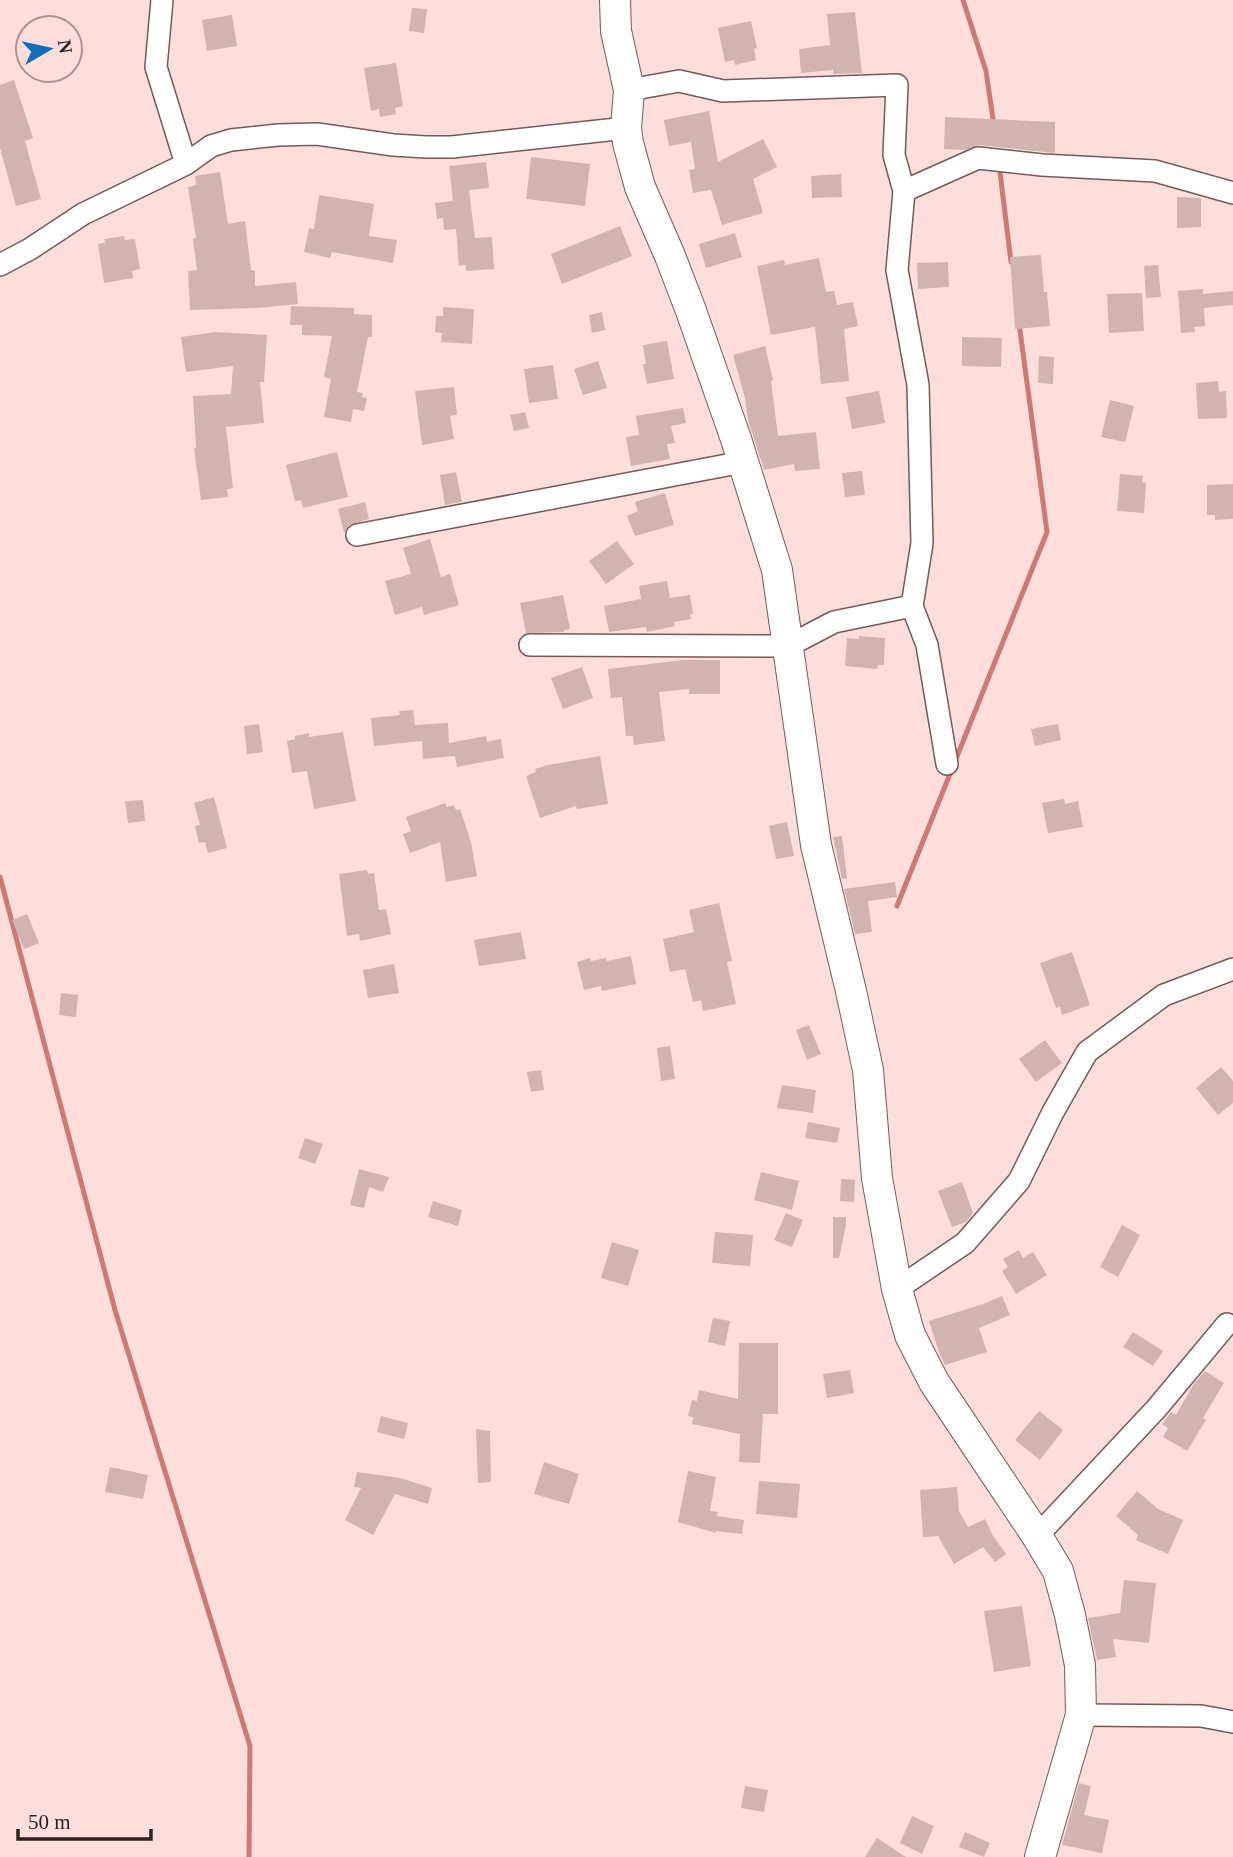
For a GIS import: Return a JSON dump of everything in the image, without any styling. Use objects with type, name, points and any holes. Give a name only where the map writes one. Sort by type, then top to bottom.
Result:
[{"type":"street","points":[[162,0],[156,67],[186,164]]},
{"type":"street","points":[[615,0],[616,31],[629,90],[626,128],[628,143],[640,187],[685,295],[777,570],[816,845],[868,1070],[877,1178],[897,1289],[910,1335],[934,1382],[1037,1536],[1058,1572],[1070,1615],[1080,1665],[1082,1715],[1040,1857]]},
{"type":"street","points":[[629,90],[679,81],[723,91],[897,85],[894,155],[904,191],[897,270],[918,385],[922,543],[912,606],[927,645],[947,764]]},
{"type":"street","points":[[0,265],[83,214],[186,164],[211,145],[231,140],[317,134],[393,145],[439,147],[626,128]]},
{"type":"street","points":[[904,191],[978,159],[1155,171],[1233,193]]},
{"type":"street","points":[[357,535],[743,462]]},
{"type":"street","points":[[530,645],[788,646],[834,622],[912,606]]},
{"type":"street","points":[[897,1289],[965,1243],[1018,1181],[1087,1052],[1164,995],[1233,969]]},
{"type":"street","points":[[1037,1536],[1156,1409],[1227,1324]]},
{"type":"street","points":[[1082,1715],[1201,1716],[1233,1722]]},
{"type":"building","points":[[412,8],[427,9],[424,33],[409,31]]},
{"type":"building","points":[[855,12],[862,73],[833,74],[833,70],[801,73],[799,49],[830,45],[827,14]]},
{"type":"building","points":[[232,15],[237,46],[207,51],[202,20]]},
{"type":"building","points":[[751,21],[757,48],[754,49],[756,60],[735,65],[734,60],[725,62],[718,28]]},
{"type":"building","points":[[396,63],[403,106],[395,108],[396,114],[380,117],[379,109],[371,111],[364,68]]},
{"type":"building","points":[[14,80],[33,138],[25,141],[41,199],[16,206],[0,148],[0,85]]},
{"type":"building","points":[[709,111],[718,162],[763,139],[777,167],[753,179],[763,213],[722,225],[711,190],[693,193],[689,170],[695,169],[691,142],[669,146],[664,120]]},
{"type":"building","points":[[945,117],[1055,122],[1055,153],[979,145],[965,150],[944,149]]},
{"type":"building","points":[[531,157],[590,164],[585,206],[526,199]]},
{"type":"building","points":[[486,162],[489,188],[469,190],[475,238],[492,237],[494,269],[466,271],[466,265],[459,266],[456,229],[444,230],[443,218],[437,219],[435,203],[453,201],[449,166]]},
{"type":"building","points":[[220,172],[228,224],[245,221],[251,270],[255,271],[255,286],[296,282],[298,304],[190,310],[188,271],[197,270],[193,239],[196,238],[188,187],[196,185],[195,176]]},
{"type":"building","points":[[841,174],[842,197],[812,198],[811,176]]},
{"type":"building","points":[[319,195],[374,204],[369,236],[397,240],[393,263],[332,252],[330,258],[304,252],[309,228],[314,229]]},
{"type":"building","points":[[1177,197],[1201,198],[1201,227],[1177,228]]},
{"type":"building","points":[[620,226],[632,256],[562,284],[551,254]]},
{"type":"building","points":[[735,233],[742,257],[706,268],[699,244]]},
{"type":"building","points":[[124,236],[125,240],[135,239],[140,269],[132,271],[133,278],[104,283],[98,244],[105,243],[104,239]]},
{"type":"building","points":[[1041,255],[1050,326],[1015,329],[1010,257]]},
{"type":"building","points":[[819,258],[826,292],[834,291],[837,305],[853,302],[858,326],[844,329],[849,381],[821,384],[815,327],[771,335],[757,266],[784,260],[785,265]]},
{"type":"building","points":[[948,262],[949,287],[918,289],[917,263]]},
{"type":"building","points":[[1158,265],[1161,297],[1146,298],[1144,266]]},
{"type":"building","points":[[1203,289],[1203,294],[1233,291],[1233,305],[1204,308],[1205,326],[1194,327],[1195,332],[1181,333],[1178,291]]},
{"type":"building","points":[[1142,293],[1144,331],[1109,333],[1107,294]]},
{"type":"building","points":[[291,306],[354,308],[354,314],[372,315],[372,337],[368,337],[357,392],[363,393],[362,397],[367,398],[364,411],[353,409],[351,422],[324,417],[331,379],[324,377],[332,336],[302,335],[302,325],[290,325]]},
{"type":"building","points":[[443,307],[474,309],[472,344],[441,342],[442,333],[435,332],[436,316],[443,316]]},
{"type":"building","points":[[602,312],[605,330],[592,333],[589,315]]},
{"type":"building","points":[[216,332],[267,335],[264,382],[260,382],[264,423],[226,427],[233,488],[227,489],[228,497],[201,500],[194,448],[193,396],[231,394],[233,366],[186,372],[181,337]]},
{"type":"building","points":[[962,337],[1002,338],[1001,367],[962,366]]},
{"type":"building","points":[[667,341],[674,379],[647,384],[643,345]]},
{"type":"building","points":[[765,346],[773,380],[778,436],[816,432],[820,469],[795,471],[794,464],[764,470],[748,420],[733,355]]},
{"type":"building","points":[[1039,356],[1054,357],[1053,384],[1038,383]]},
{"type":"building","points":[[598,361],[607,388],[583,395],[574,369]]},
{"type":"building","points":[[553,365],[558,399],[529,403],[524,369]]},
{"type":"building","points":[[1218,381],[1219,392],[1226,391],[1227,418],[1198,419],[1196,383]]},
{"type":"building","points":[[454,387],[457,415],[450,416],[454,439],[422,445],[415,391]]},
{"type":"building","points":[[879,391],[885,423],[852,429],[846,397]]},
{"type":"building","points":[[1110,400],[1134,406],[1125,442],[1101,437]]},
{"type":"building","points":[[683,408],[686,423],[671,426],[675,443],[667,444],[670,459],[631,466],[626,437],[639,435],[636,416]]},
{"type":"building","points":[[525,412],[529,428],[514,431],[510,415]]},
{"type":"building","points":[[337,452],[348,497],[303,508],[301,500],[295,501],[286,465]]},
{"type":"building","points":[[862,471],[865,495],[845,497],[842,473]]},
{"type":"building","points":[[456,472],[462,502],[445,505],[440,475]]},
{"type":"building","points":[[1120,474],[1143,476],[1142,482],[1146,483],[1144,513],[1117,511]]},
{"type":"building","points":[[1233,484],[1233,519],[1215,520],[1215,515],[1207,515],[1207,485]]},
{"type":"building","points":[[665,493],[674,525],[635,536],[627,516],[638,511],[635,502]]},
{"type":"building","points":[[365,502],[369,519],[349,525],[344,533],[338,509]]},
{"type":"building","points":[[430,539],[441,577],[450,574],[459,605],[424,615],[422,607],[395,615],[385,581],[411,574],[403,548]]},
{"type":"building","points":[[617,541],[634,564],[606,584],[589,561]]},
{"type":"building","points":[[667,581],[670,598],[690,595],[693,614],[690,614],[691,619],[674,622],[675,626],[647,632],[646,627],[609,632],[604,606],[641,599],[639,586]]},
{"type":"building","points":[[563,595],[570,629],[564,632],[526,633],[520,603]]},
{"type":"building","points":[[859,636],[885,638],[884,665],[878,665],[877,669],[845,666],[847,638],[859,639]]},
{"type":"building","points":[[683,660],[720,660],[720,694],[689,694],[689,689],[659,692],[665,741],[634,745],[633,736],[626,736],[622,697],[611,698],[608,669]]},
{"type":"building","points":[[582,667],[593,698],[563,709],[551,678]]},
{"type":"building","points":[[413,710],[415,725],[448,723],[449,743],[486,736],[487,742],[501,739],[504,758],[457,767],[455,756],[423,759],[422,741],[374,746],[371,718],[400,715],[399,711]]},
{"type":"building","points":[[259,724],[263,752],[247,754],[244,726]]},
{"type":"building","points":[[1058,724],[1061,740],[1035,746],[1031,729]]},
{"type":"building","points":[[343,732],[356,801],[314,809],[307,771],[292,773],[287,741],[309,733],[309,737]]},
{"type":"building","points":[[600,756],[608,804],[577,809],[576,806],[540,818],[526,776],[536,772],[535,769],[548,765]]},
{"type":"building","points":[[214,797],[227,848],[208,853],[205,842],[199,843],[195,826],[200,825],[194,803]]},
{"type":"building","points":[[1064,799],[1065,804],[1078,801],[1083,827],[1048,833],[1042,803]]},
{"type":"building","points":[[143,800],[145,821],[128,823],[125,801]]},
{"type":"building","points":[[445,803],[447,807],[454,805],[456,810],[460,809],[471,842],[477,876],[446,882],[440,842],[410,853],[403,834],[411,831],[406,817]]},
{"type":"building","points":[[787,822],[794,856],[776,859],[769,826]]},
{"type":"building","points":[[842,836],[847,878],[842,879],[833,837]]},
{"type":"building","points":[[367,870],[368,874],[374,873],[379,910],[386,909],[391,934],[360,941],[359,934],[347,936],[339,874]]},
{"type":"building","points":[[895,882],[897,897],[868,901],[872,932],[855,934],[844,889]]},
{"type":"building","points":[[719,903],[732,961],[727,962],[736,1004],[703,1011],[701,1000],[693,1002],[685,969],[670,972],[663,939],[694,932],[689,910]]},
{"type":"building","points":[[27,914],[39,943],[24,949],[12,920]]},
{"type":"building","points":[[521,932],[526,959],[479,966],[474,940]]},
{"type":"building","points":[[1072,952],[1090,1005],[1062,1015],[1060,1007],[1056,1008],[1040,963]]},
{"type":"building","points":[[631,956],[636,984],[602,991],[601,986],[584,990],[577,962],[590,958],[591,961],[606,958],[607,961]]},
{"type":"building","points":[[394,964],[399,993],[368,998],[363,970]]},
{"type":"building","points":[[61,993],[78,995],[76,1017],[59,1015]]},
{"type":"building","points":[[809,1025],[821,1054],[807,1060],[796,1030]]},
{"type":"building","points":[[1045,1040],[1062,1063],[1036,1082],[1019,1059]]},
{"type":"building","points":[[670,1046],[675,1079],[661,1081],[657,1048]]},
{"type":"building","points":[[1221,1067],[1233,1081],[1233,1103],[1218,1115],[1196,1088]]},
{"type":"building","points":[[541,1070],[544,1090],[531,1092],[527,1072]]},
{"type":"building","points":[[782,1085],[816,1090],[813,1113],[777,1108]]},
{"type":"building","points":[[808,1122],[840,1128],[837,1143],[805,1138]]},
{"type":"building","points":[[305,1138],[323,1144],[315,1164],[298,1158]]},
{"type":"building","points":[[359,1169],[389,1177],[383,1192],[369,1187],[364,1208],[350,1205]]},
{"type":"building","points":[[761,1172],[799,1181],[792,1210],[754,1200]]},
{"type":"building","points":[[841,1179],[855,1180],[854,1202],[840,1201]]},
{"type":"building","points":[[962,1182],[973,1213],[966,1222],[952,1227],[938,1191]]},
{"type":"building","points":[[433,1201],[462,1210],[458,1226],[428,1217]]},
{"type":"building","points":[[786,1213],[803,1220],[792,1247],[774,1240]]},
{"type":"building","points":[[833,1217],[846,1217],[839,1258],[833,1258]]},
{"type":"building","points":[[1122,1225],[1140,1235],[1118,1277],[1100,1267]]},
{"type":"building","points":[[715,1232],[753,1235],[750,1266],[712,1263]]},
{"type":"building","points":[[612,1242],[639,1250],[628,1286],[601,1278]]},
{"type":"building","points":[[1019,1250],[1023,1258],[1033,1252],[1047,1275],[1016,1294],[1002,1271],[1008,1267],[1003,1259]]},
{"type":"building","points":[[1002,1296],[1010,1315],[979,1328],[987,1352],[945,1365],[929,1321]]},
{"type":"building","points":[[713,1318],[730,1321],[725,1346],[708,1342]]},
{"type":"building","points":[[1133,1332],[1163,1351],[1153,1366],[1123,1347]]},
{"type":"building","points":[[739,1343],[778,1343],[778,1414],[763,1414],[760,1463],[739,1462],[740,1434],[692,1424],[693,1417],[688,1416],[692,1400],[697,1401],[699,1390],[738,1399]]},
{"type":"building","points":[[850,1370],[854,1393],[827,1398],[823,1374]]},
{"type":"building","points":[[1205,1371],[1224,1383],[1187,1451],[1163,1437],[1168,1428],[1162,1424],[1171,1412],[1176,1415],[1193,1385]]},
{"type":"building","points":[[1039,1411],[1063,1430],[1040,1460],[1015,1440]]},
{"type":"building","points":[[381,1416],[408,1423],[404,1439],[377,1432]]},
{"type":"building","points":[[476,1429],[490,1431],[491,1482],[478,1483]]},
{"type":"building","points":[[544,1462],[579,1474],[569,1504],[534,1494]]},
{"type":"building","points":[[110,1467],[148,1475],[143,1499],[105,1492]]},
{"type":"building","points":[[688,1471],[716,1477],[710,1511],[718,1512],[717,1516],[744,1520],[742,1534],[716,1533],[678,1522]]},
{"type":"building","points":[[357,1472],[400,1478],[432,1488],[428,1504],[395,1494],[373,1535],[345,1520],[361,1488],[354,1487]]},
{"type":"building","points":[[759,1481],[800,1484],[797,1518],[756,1514]]},
{"type":"building","points":[[957,1487],[959,1511],[968,1527],[985,1519],[1006,1554],[995,1562],[983,1547],[954,1564],[938,1536],[923,1537],[920,1490]]},
{"type":"building","points":[[1137,1491],[1158,1509],[1183,1520],[1168,1554],[1136,1540],[1138,1535],[1116,1516]]},
{"type":"building","points":[[1124,1580],[1156,1583],[1149,1643],[1113,1639],[1116,1657],[1097,1660],[1088,1618],[1120,1613]]},
{"type":"building","points":[[1022,1606],[1031,1666],[994,1672],[984,1611]]},
{"type":"building","points":[[1079,1783],[1091,1786],[1084,1815],[1109,1820],[1102,1853],[1062,1845]]},
{"type":"building","points":[[745,1786],[768,1790],[764,1812],[741,1808]]},
{"type":"building","points":[[912,1816],[934,1826],[922,1854],[900,1843]]},
{"type":"building","points":[[965,1832],[990,1843],[984,1857],[959,1847]]},
{"type":"building","points":[[877,1838],[906,1857],[865,1857]]},
{"type":"waterway","points":[[963,0],[986,71],[994,126]]},
{"type":"waterway","points":[[999,164],[1011,262]]},
{"type":"waterway","points":[[897,906],[1047,532],[1019,323]]},
{"type":"waterway","points":[[0,877],[115,1310],[250,1746],[249,1857]]}]
